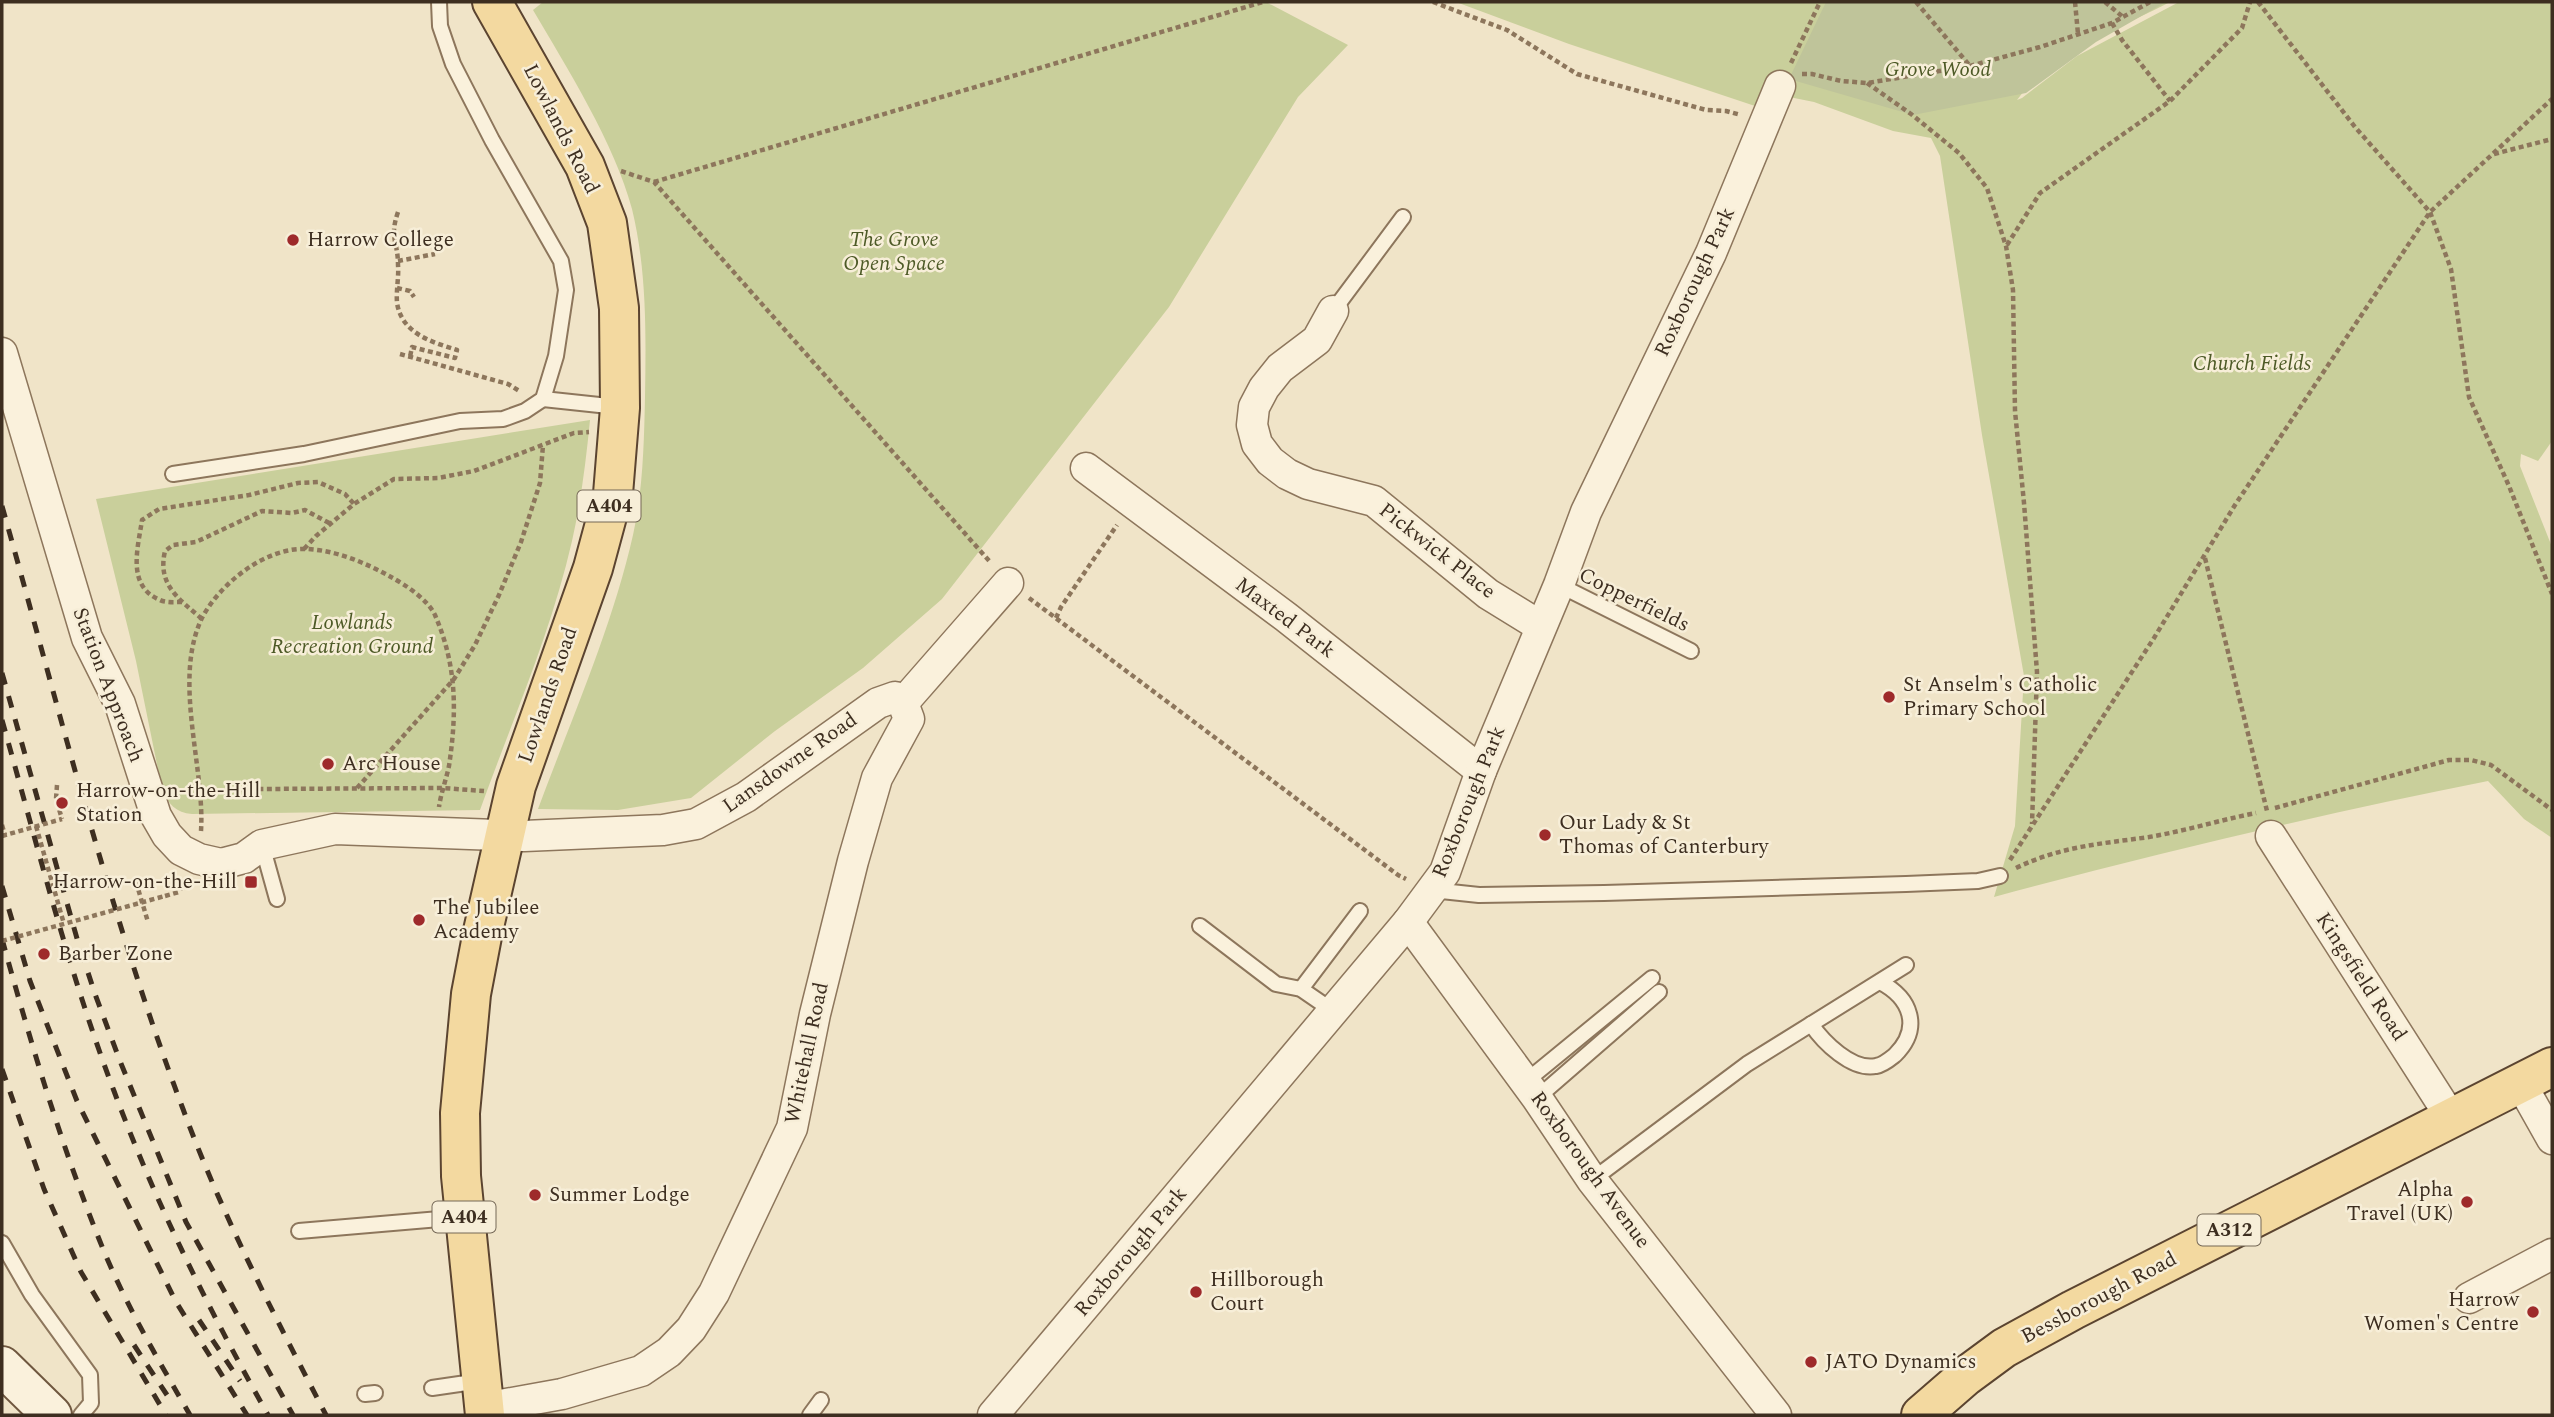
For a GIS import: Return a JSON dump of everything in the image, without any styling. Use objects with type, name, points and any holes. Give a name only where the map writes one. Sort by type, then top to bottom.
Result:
[{"type":"main road","name":"Lowlands Road","points":[[484,1401],[464,1217],[460,1114],[471,995],[516,786],[593,568],[613,494],[619,419],[619,308],[607,223],[585,166],[492,2]]},
{"type":"main road","name":"Bessborough Road","points":[[1921,1415],[2004,1348],[2073,1310],[2536,1075]]},
{"type":"main road","points":[[2,1366],[37,1411]]},
{"type":"street","name":"Roxborough Park","points":[[993,1415],[1408,922],[1445,872],[1482,771],[1559,585],[1586,512],[1711,253],[1780,86]]},
{"type":"street","name":"Pickwick Place","points":[[1334,311],[1317,340],[1280,368],[1264,388],[1254,407],[1252,425],[1257,444],[1270,461],[1287,474],[1308,484],[1374,501],[1489,594],[1540,626]]},
{"type":"street","name":"Station Approach","points":[[2,353],[87,638],[120,704],[156,816],[167,835],[181,850],[199,859]]},
{"type":"street","name":"Maxted Park","points":[[1086,468],[1286,617],[1482,771]]},
{"type":"street","points":[[903,703],[1008,583]]},
{"type":"street","name":"Lansdowne Road","points":[[506,835],[663,830],[696,824],[746,797],[878,703],[895,697],[903,703]]},
{"type":"street","name":"Whitehall Road","points":[[484,1401],[562,1394],[641,1371],[677,1345],[691,1329],[714,1293],[792,1128],[815,1014],[856,849],[877,778],[909,719],[903,703]]},
{"type":"street","name":"Kingsfield Road","points":[[2269,823],[2452,1119]]},
{"type":"street","points":[[199,859],[221,864],[244,858],[262,845],[335,829],[506,835]]},
{"type":"street","name":"Roxborough Avenue","points":[[1408,922],[1531,1090],[1592,1180],[1776,1415]]},
{"type":"street","points":[[2536,1075],[2552,1139]]},
{"type":"street","points":[[2469,1298],[2552,1254]]},
{"type":"lane","points":[[173,474],[304,454],[460,421],[503,419],[525,411],[538,402],[556,356],[566,290],[561,261],[492,140],[453,64],[440,26],[439,2]]},
{"type":"lane","points":[[1334,311],[1403,217]]},
{"type":"lane","points":[[538,402],[619,419]]},
{"type":"lane","name":"Copperfields","points":[[1559,585],[1691,651]]},
{"type":"lane","points":[[262,845],[277,899]]},
{"type":"lane","points":[[1432,890],[1479,895],[1604,893],[1978,881],[2000,876]]},
{"type":"lane","points":[[1301,989],[1360,911]]},
{"type":"lane","points":[[1200,926],[1276,984],[1301,989],[1333,1011]]},
{"type":"lane","points":[[1592,1180],[1747,1064],[1906,965]]},
{"type":"lane","points":[[1531,1090],[1652,978]]},
{"type":"lane","points":[[1811,1024],[1831,1050],[1860,1064],[1876,1066],[1891,1058],[1904,1045],[1911,1029],[1908,1012],[1900,994],[1880,982]]},
{"type":"lane","points":[[1531,1090],[1659,992]]},
{"type":"lane","points":[[299,1231],[464,1217]]},
{"type":"lane","points":[[2,1242],[32,1295],[90,1375],[91,1403],[81,1415]]},
{"type":"lane","points":[[432,1388],[484,1401]]},
{"type":"lane","points":[[810,1415],[821,1400]]},
{"type":"path","points":[[654,182],[1263,2]]},
{"type":"path","points":[[1433,2],[1507,30],[1577,74],[1706,110],[1726,111],[1767,122]]},
{"type":"path","points":[[1780,86],[1820,2]]},
{"type":"path","points":[[1916,2],[1970,66]]},
{"type":"path","points":[[2075,2],[2078,34]]},
{"type":"path","points":[[2105,2],[2123,17]]},
{"type":"path","points":[[1780,86],[1794,75],[1812,74],[1841,81],[1867,83],[1970,66],[2112,23],[2150,2]]},
{"type":"path","points":[[2006,246],[2040,193],[2170,101],[2242,28],[2250,2]]},
{"type":"path","points":[[2258,2],[2355,127],[2430,212],[2451,269],[2469,397],[2509,486],[2552,594]]},
{"type":"path","points":[[2112,23],[2122,40],[2170,101]]},
{"type":"path","points":[[1867,83],[1959,153],[1987,188],[2006,246],[2013,290],[2015,411],[2036,672],[2032,825]]},
{"type":"path","points":[[2000,876],[2102,720],[2250,482],[2430,212],[2552,99]]},
{"type":"path","points":[[2493,154],[2552,139]]},
{"type":"path","points":[[613,168],[654,182],[1008,583],[1398,875],[1432,890]]},
{"type":"path","points":[[397,212],[392,229],[398,261],[398,306],[413,331],[422,338],[457,350],[455,358],[412,347],[410,357]]},
{"type":"path","points":[[398,261],[435,254]]},
{"type":"path","points":[[397,288],[410,291],[414,297]]},
{"type":"path","points":[[400,354],[508,384],[538,402]]},
{"type":"path","points":[[304,549],[354,504],[394,479],[438,478],[474,471],[543,444],[619,419]]},
{"type":"path","points":[[356,788],[454,679],[475,645],[521,542],[540,483],[543,444]]},
{"type":"path","points":[[182,602],[160,601],[141,586],[136,575],[142,520],[147,515],[159,509],[318,482],[345,494],[354,504]]},
{"type":"path","points":[[1056,618],[1060,607],[1133,503]]},
{"type":"path","points":[[202,619],[173,594],[162,572],[165,551],[173,545],[196,542],[262,511],[292,513],[305,510],[331,524]]},
{"type":"path","points":[[2,941],[178,892],[199,859],[202,809],[192,739],[191,650],[202,619],[228,582],[254,564],[283,553],[304,549],[331,553],[368,564],[413,592],[433,611],[450,657],[454,679],[449,758],[442,788]]},
{"type":"path","points":[[2205,557],[2269,823]]},
{"type":"path","points":[[2,825],[3,836],[62,819],[56,799],[57,785]]},
{"type":"path","points":[[198,793],[258,789],[356,788],[442,788],[489,792]]},
{"type":"path","points":[[36,826],[64,923]]},
{"type":"path","points":[[136,882],[148,922]]},
{"type":"green space","name":"The Grove Open Space","points":[[543,2],[1266,2],[1348,45],[1298,97],[1169,307],[942,599],[863,668],[775,731],[691,798],[618,810],[538,809],[614,605],[633,535],[642,467],[646,350],[643,279],[632,209],[602,133],[533,10]]},
{"type":"green space","name":"Church Fields","points":[[1456,2],[2170,2],[2108,32],[2067,56],[2048,69],[2017,100],[2077,56],[2179,2],[2552,2],[2552,441],[2538,461],[2521,454],[2520,466],[2552,547],[2552,838],[2524,819],[2488,781],[2240,835],[1994,897],[2015,826],[2024,676],[1982,435],[1940,156],[1931,138],[1893,131],[1814,102],[1765,92],[1755,106],[1569,44]]},
{"type":"green space","name":"Grove Wood","points":[[1826,2],[2166,2],[2096,42],[2026,93],[1913,115],[1789,79]]},
{"type":"green space","name":"Lowlands Recreation Ground","points":[[590,420],[578,511],[563,575],[542,643],[480,810],[192,814],[177,810],[170,803],[162,789],[136,661],[96,499]]},
{"type":"railway","points":[[2,506],[86,810],[156,1035],[198,1148],[232,1226],[326,1415]]},
{"type":"railway","points":[[2,673],[78,942],[120,1061],[186,1222],[293,1415]]},
{"type":"railway","points":[[2,720],[68,953],[97,1045],[130,1133],[185,1256],[268,1415]]},
{"type":"railway","points":[[2,886],[30,981],[77,1101],[176,1302],[247,1415]]},
{"type":"railway","points":[[2,939],[46,1090],[108,1262],[190,1415]]},
{"type":"railway","points":[[2,1069],[44,1189],[81,1272],[166,1415]]},
{"type":"railway","points":[[199,1320],[240,1381]]},
{"type":"railway","points":[[134,1345],[167,1395]]},
{"type":"place","name":"Harrow College","points":[[293,240]]},
{"type":"place","name":"St Anselm's Catholic Primary School","points":[[1889,697]]},
{"type":"place","name":"Arc House","points":[[328,764]]},
{"type":"place","name":"Harrow-on-the-Hill Station","points":[[62,803]]},
{"type":"place","name":"Our Lady & St Thomas of Canterbury","points":[[1545,835]]},
{"type":"place","name":"Harrow-on-the-Hill","points":[[251,882]]},
{"type":"place","name":"The Jubilee Academy","points":[[419,920]]},
{"type":"place","name":"Barber Zone","points":[[44,954]]},
{"type":"place","name":"Summer Lodge","points":[[535,1195]]},
{"type":"place","name":"Alpha Travel (UK)","points":[[2467,1202]]},
{"type":"place","name":"Hillborough Court","points":[[1196,1292]]},
{"type":"place","name":"Harrow Women's Centre","points":[[2533,1312]]},
{"type":"place","name":"JATO Dynamics","points":[[1811,1362]]}]
